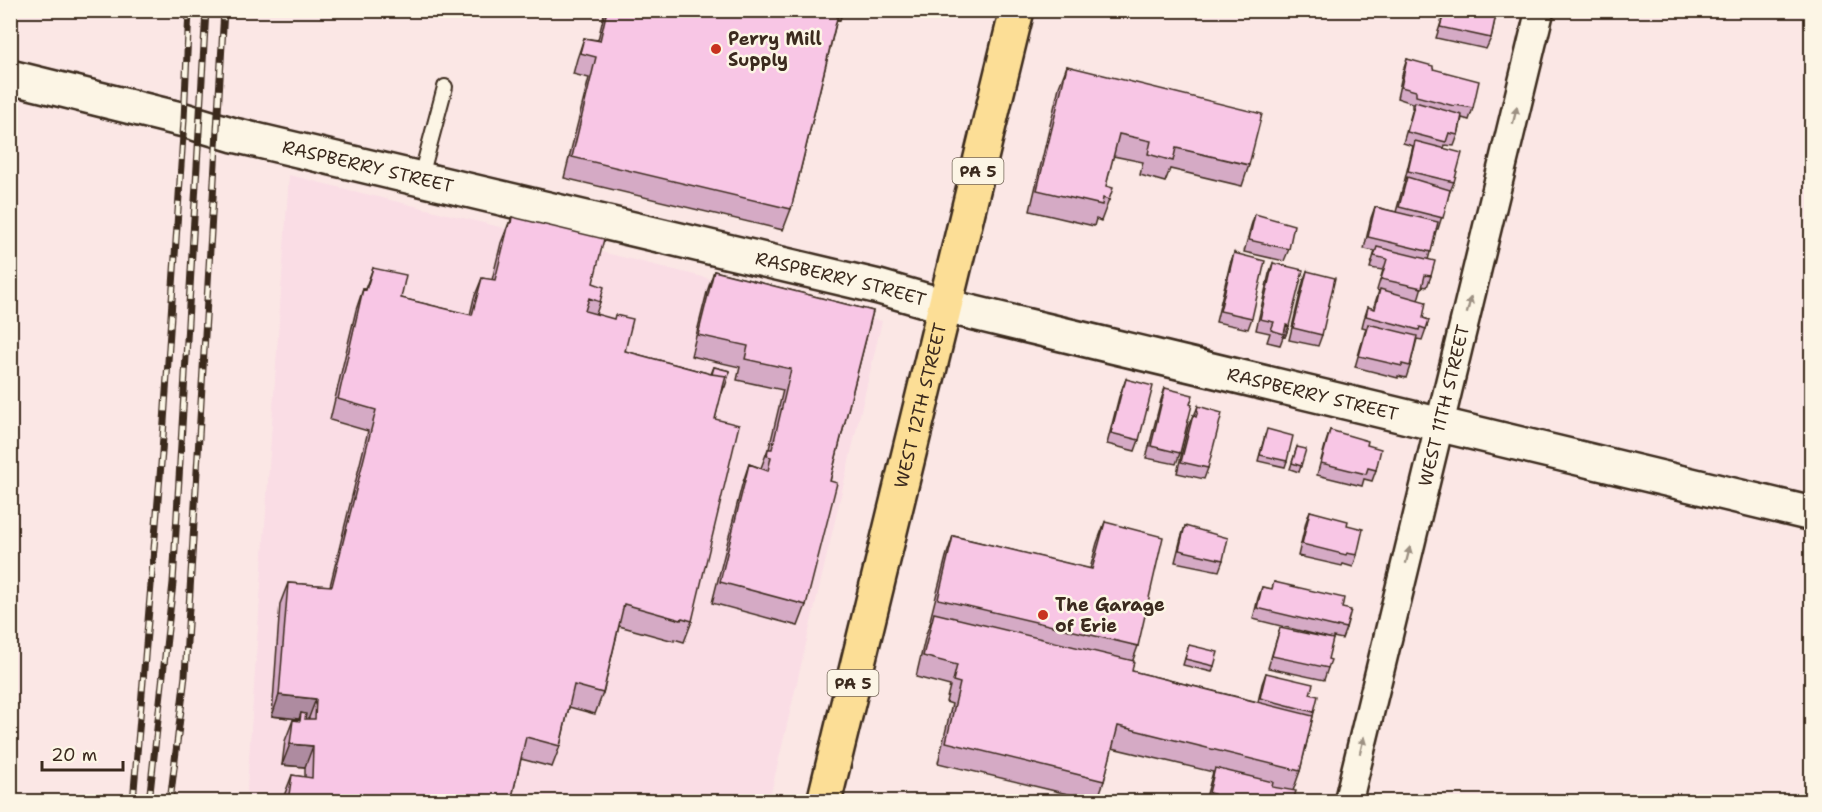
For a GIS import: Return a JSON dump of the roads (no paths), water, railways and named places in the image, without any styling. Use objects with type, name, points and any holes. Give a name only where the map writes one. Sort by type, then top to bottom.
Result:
[{"type":"main road","name":"WEST 12TH STREET","points":[[824,801],[1017,10]]},
{"type":"street","name":"WEST 11TH STREET","points":[[1348,801],[1540,10]]},
{"type":"street","name":"RASPBERRY STREET","points":[[10,77],[234,135],[879,287],[945,306],[1812,514]]},
{"type":"lane","points":[[420,180],[445,87]]},
{"type":"railway","points":[[133,802],[162,452],[189,10]]},
{"type":"railway","points":[[149,802],[173,583],[206,10]]},
{"type":"railway","points":[[170,802],[185,676],[224,10]]},
{"type":"place","name":"Perry Mill Supply","points":[[716,49]]},
{"type":"place","name":"The Garage of Erie","points":[[1043,615]]}]
